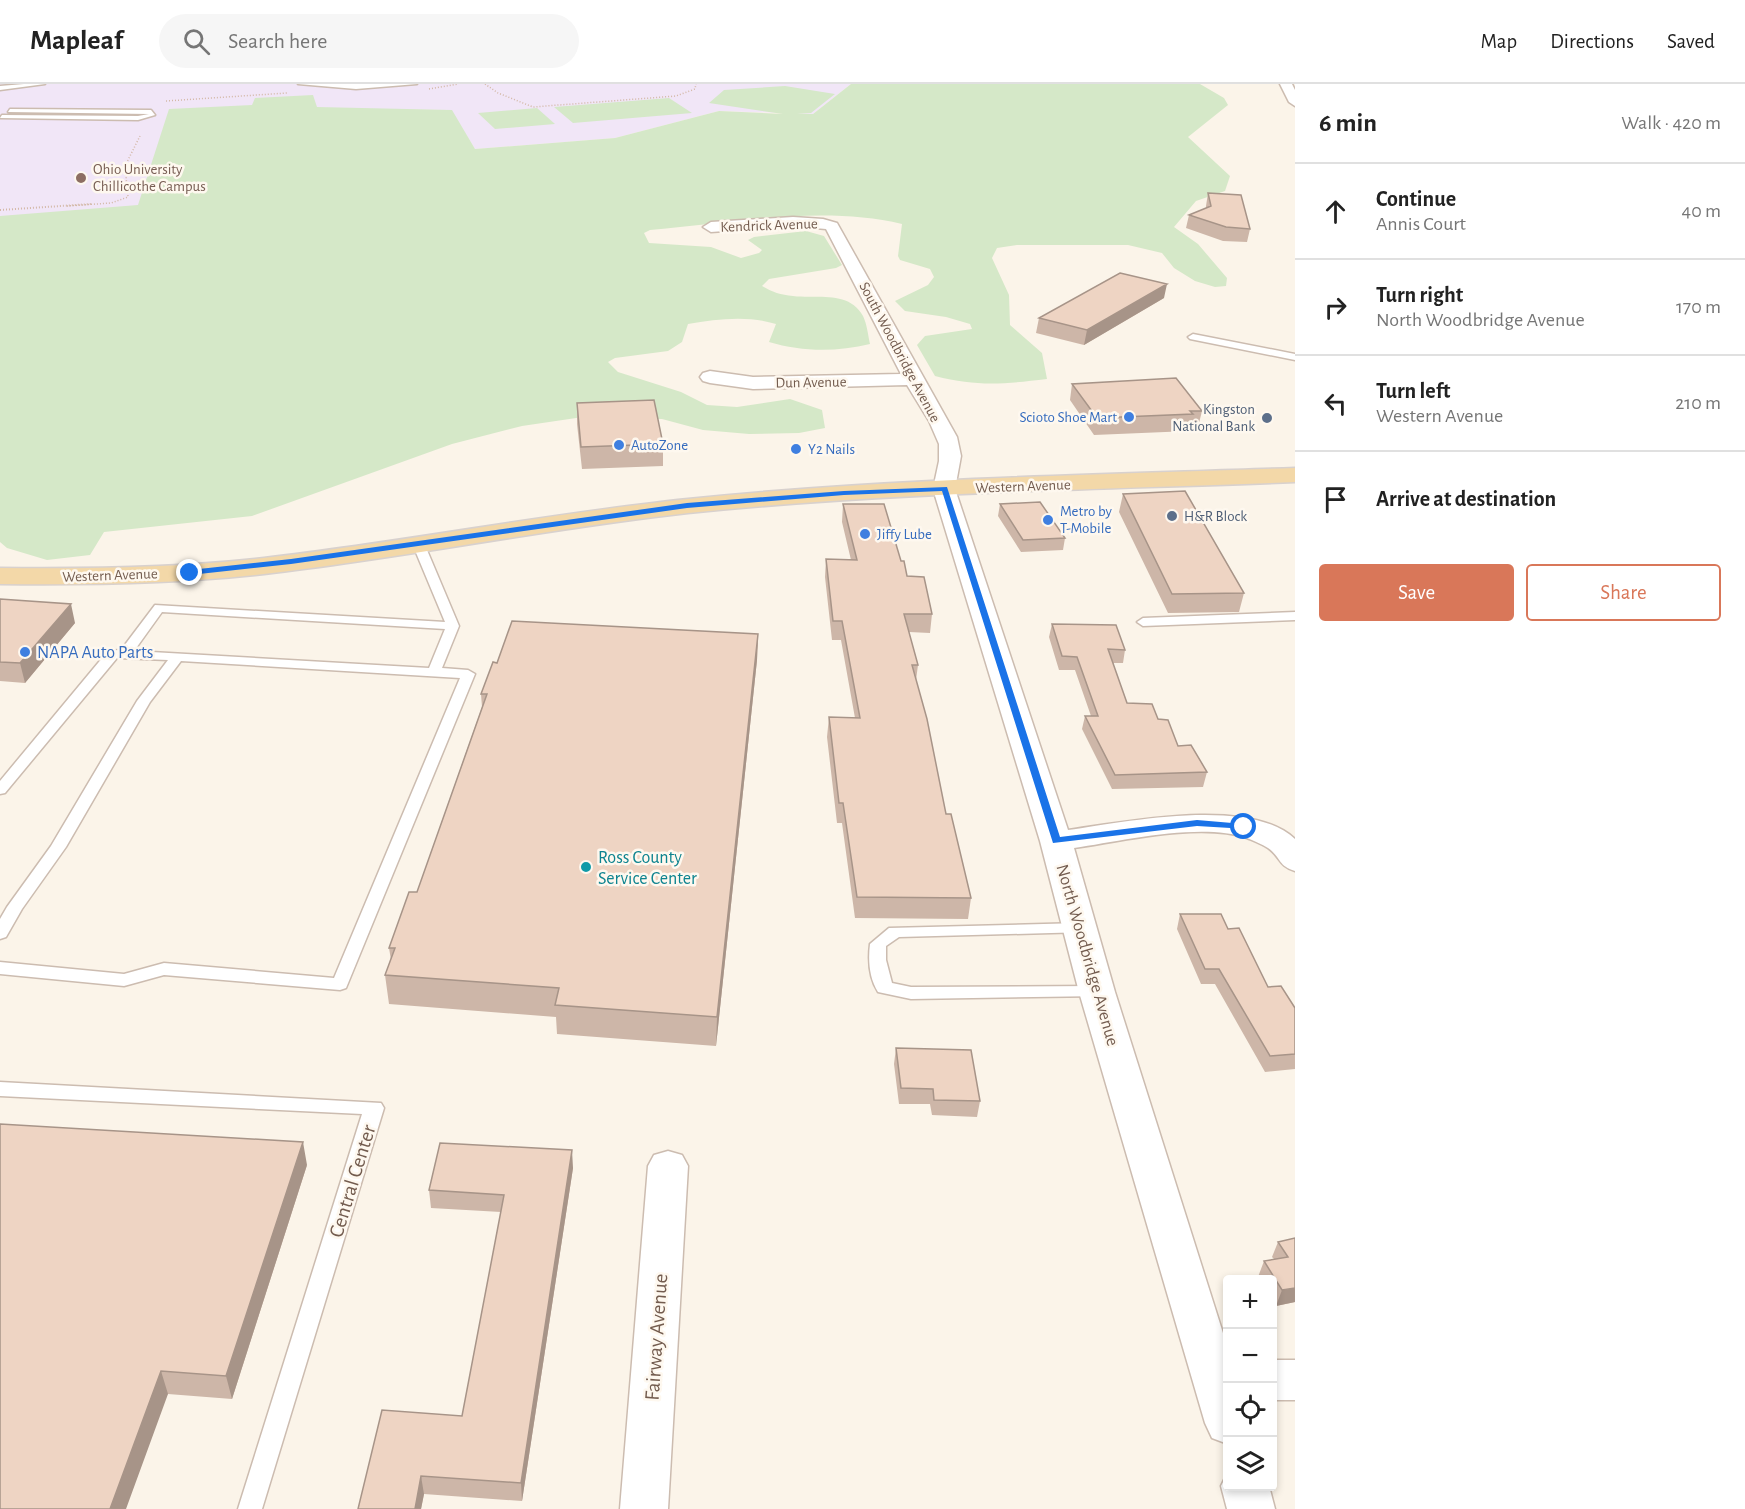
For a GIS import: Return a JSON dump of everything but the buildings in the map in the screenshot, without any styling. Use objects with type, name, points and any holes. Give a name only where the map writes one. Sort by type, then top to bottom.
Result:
[{"type":"main road","name":"Western Avenue","points":[[0,576],[86,578],[190,573],[291,562],[687,506],[844,493],[1295,475]]},
{"type":"street","points":[[1286,84],[1295,102]]},
{"type":"street","name":"Kendrick Avenue","points":[[711,227],[826,223]]},
{"type":"street","name":"South Woodbridge Avenue","points":[[826,223],[832,226],[913,379],[949,441],[951,459],[944,489]]},
{"type":"street","name":"Dun Avenue","points":[[710,377],[753,383],[913,379]]},
{"type":"street","name":"North Woodbridge Avenue","points":[[944,489],[1056,841],[1097,992],[1221,1378],[1223,1393]]},
{"type":"street","points":[[1056,841],[1197,823],[1244,827],[1278,840],[1295,861]]},
{"type":"street","name":"Fairway Avenue","points":[[644,1509],[668,1166]]},
{"type":"street","points":[[1277,1380],[1295,1380]]},
{"type":"street","points":[[1246,1491],[1251,1509]]},
{"type":"lane","points":[[0,88],[42,84]]},
{"type":"lane","points":[[301,84],[356,87],[414,84]]},
{"type":"lane","points":[[2,117],[138,118],[152,115],[151,112],[10,111]]},
{"type":"lane","points":[[59,126],[71,117]]},
{"type":"lane","points":[[1193,337],[1295,357]]},
{"type":"lane","points":[[418,543],[453,626],[434,672]]},
{"type":"lane","points":[[125,654],[159,608],[453,626]]},
{"type":"lane","points":[[1143,622],[1295,616]]},
{"type":"lane","points":[[0,790],[113,654],[468,674],[340,984],[164,969],[124,980],[0,968]]},
{"type":"lane","points":[[0,933],[15,907],[58,847],[144,701],[177,658]]},
{"type":"lane","points":[[1081,928],[895,932],[878,944],[877,960],[884,988],[911,993],[1097,992]]},
{"type":"lane","name":"Central Center","points":[[0,1089],[374,1108],[250,1509]]},
{"type":"path","points":[[423,90],[458,84]]},
{"type":"path","points":[[485,84],[498,93],[533,107],[676,96],[695,88],[696,84]]},
{"type":"path","points":[[166,101],[294,93]]},
{"type":"path","points":[[0,210],[111,203],[128,197],[125,166],[144,129]]},
{"type":"shaded area","name":"Ohio University Chillicothe Campus","points":[[0,84],[851,84],[813,114],[719,111],[615,138],[475,149],[451,110],[338,109],[151,208],[0,220]]},
{"type":"green space","points":[[851,84],[1200,84],[1224,98],[1228,105],[1188,137],[1230,176],[1225,191],[1196,201],[1174,227],[1198,244],[1227,278],[1226,286],[1215,287],[1195,281],[1174,268],[1162,253],[1128,245],[1017,245],[997,248],[992,258],[1009,295],[1010,325],[1042,353],[1047,379],[1004,383],[965,382],[935,376],[917,345],[925,336],[972,329],[970,324],[946,317],[905,311],[895,301],[928,285],[934,277],[930,269],[900,260],[898,256],[902,224],[841,216],[809,216],[777,217],[650,230],[644,233],[649,243],[711,247],[741,258],[762,250],[748,240],[754,237],[806,231],[824,236],[842,265],[836,268],[769,279],[762,286],[784,295],[831,297],[849,302],[863,316],[870,344],[832,350],[794,348],[769,342],[776,324],[743,319],[721,319],[688,324],[682,342],[668,351],[615,358],[608,362],[618,372],[681,392],[707,405],[737,407],[790,399],[822,410],[825,428],[799,433],[749,434],[703,430],[662,419],[583,417],[522,426],[452,444],[252,516],[104,532],[90,555],[47,560],[7,548],[0,542],[0,216],[138,205],[169,109],[252,105],[255,98],[313,95],[317,107],[452,110],[475,149],[615,138],[719,111],[783,114],[709,103],[724,90],[785,86],[835,94],[811,113],[797,114],[813,114]]},
{"type":"green space","points":[[669,98],[692,113],[573,123],[554,107]]},
{"type":"green space","points":[[537,108],[555,124],[495,129],[478,113]]},
{"type":"place","name":"Ohio University Chillicothe Campus","points":[[81,178]]},
{"type":"place","name":"Scioto Shoe Mart","points":[[1129,417]]},
{"type":"place","name":"Kingston National Bank","points":[[1267,418]]},
{"type":"place","name":"AutoZone","points":[[619,445]]},
{"type":"place","name":"Y2 Nails","points":[[796,449]]},
{"type":"place","name":"H&R Block","points":[[1172,516]]},
{"type":"place","name":"Metro by T-Mobile","points":[[1048,520]]},
{"type":"place","name":"Jiffy Lube","points":[[865,534]]},
{"type":"place","name":"NAPA Auto Parts","points":[[25,652]]},
{"type":"place","name":"Ross County Service Center","points":[[586,867]]},
{"type":"route","points":[[190,573],[291,562],[687,506],[844,493],[944,489],[1056,841],[1197,823],[1244,827]]}]
